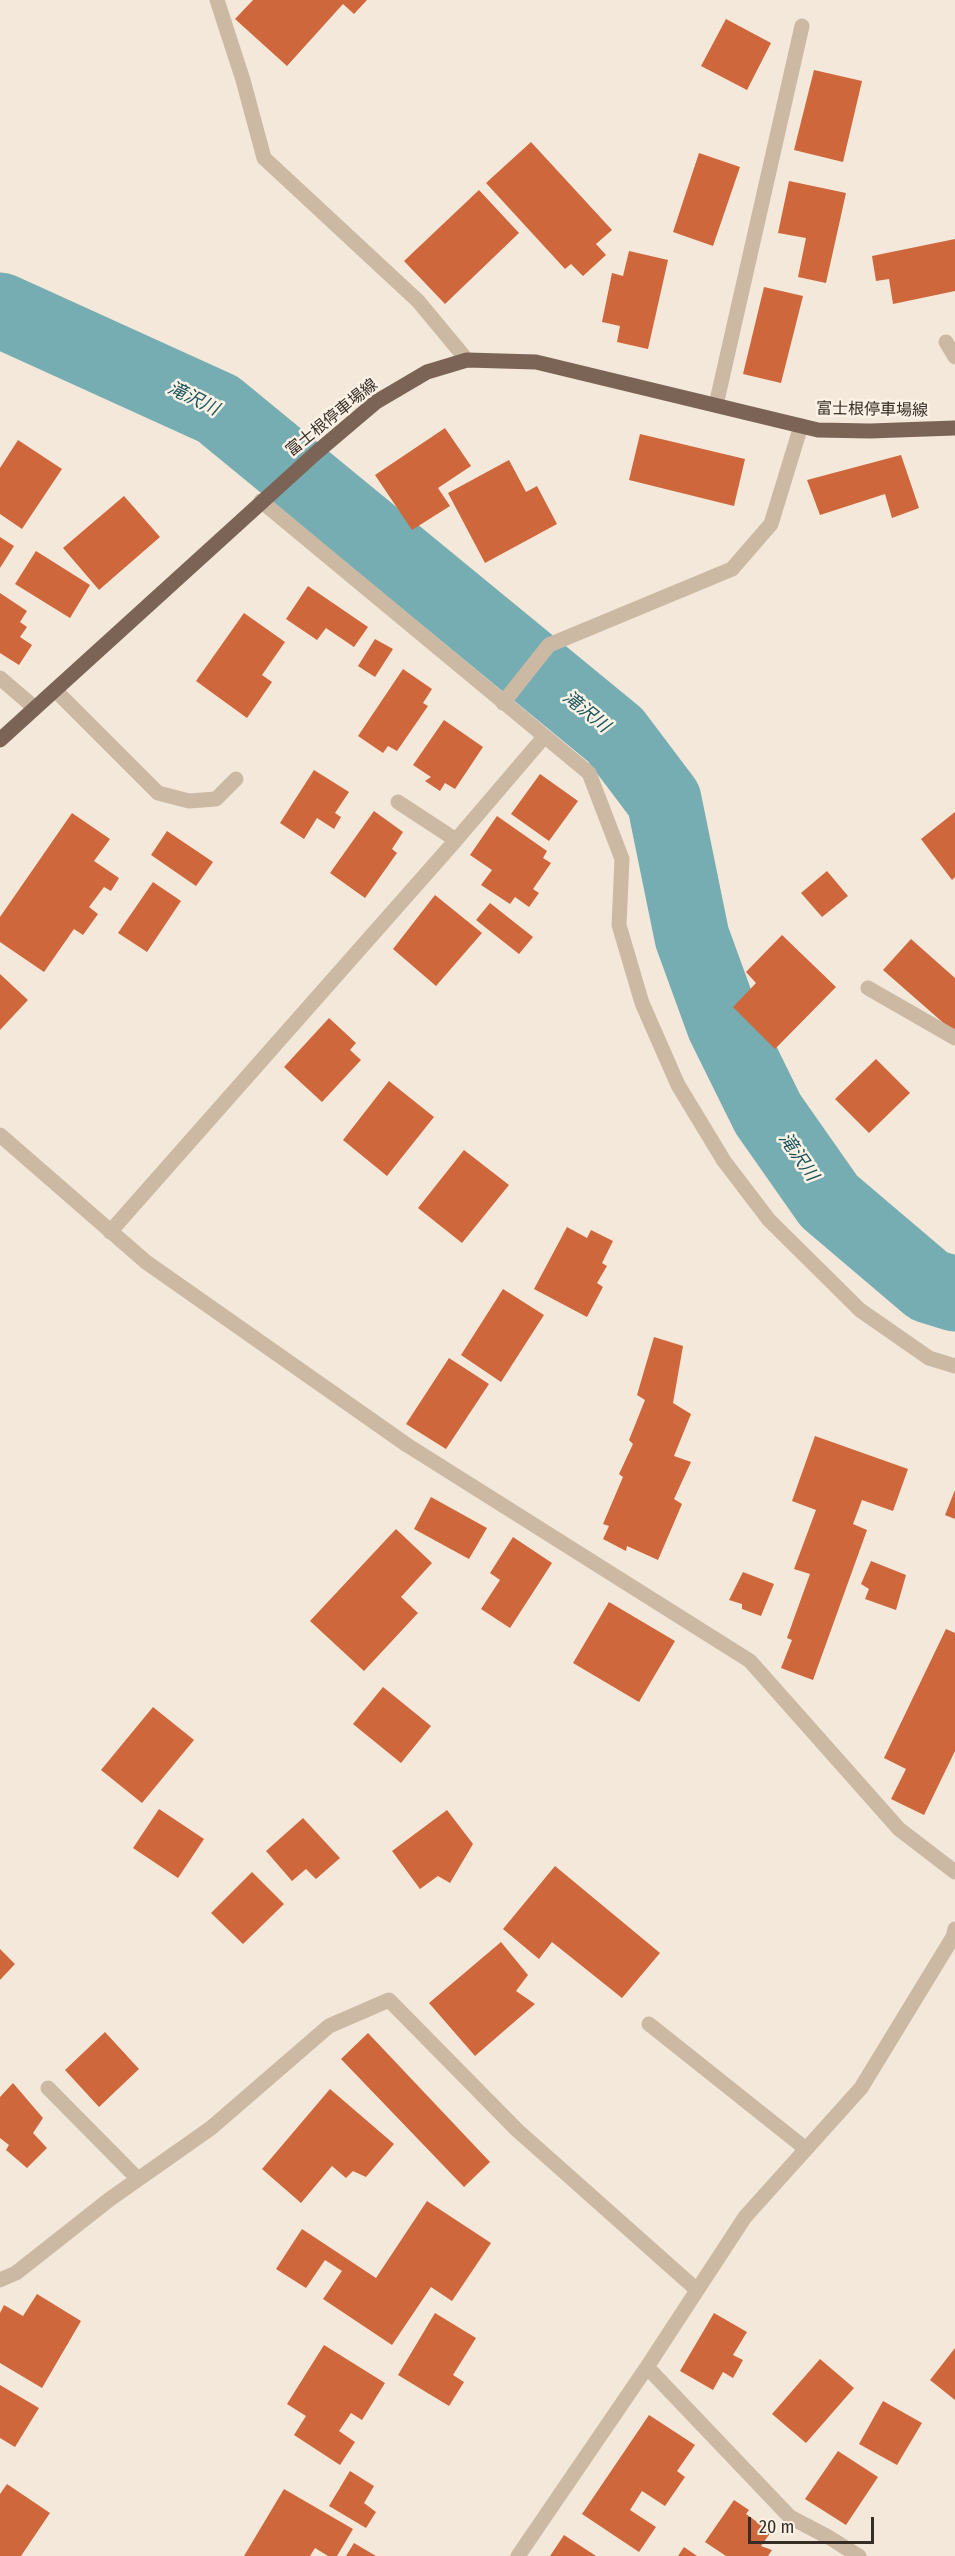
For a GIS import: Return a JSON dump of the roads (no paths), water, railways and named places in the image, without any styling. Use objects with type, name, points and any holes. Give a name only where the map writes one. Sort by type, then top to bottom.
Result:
[{"type":"main road","name":"富士根停車場線","points":[[0,740],[317,452],[376,402],[427,372],[467,360],[536,362],[818,429],[870,431],[955,428]]},
{"type":"street","points":[[217,0],[243,80],[264,158],[418,301],[467,360]]},
{"type":"street","points":[[716,405],[802,26]]},
{"type":"street","points":[[946,342],[955,357]]},
{"type":"street","points":[[502,704],[549,645],[732,569],[771,524],[801,426]]},
{"type":"street","points":[[261,501],[502,704],[589,773],[622,859],[619,925],[642,1003],[678,1085],[724,1161],[769,1220],[860,1310],[928,1358],[955,1366]]},
{"type":"street","points":[[0,678],[35,708]]},
{"type":"street","points":[[55,690],[158,793],[189,801],[216,799],[236,779]]},
{"type":"street","points":[[111,1232],[544,737]]},
{"type":"street","points":[[398,802],[456,840]]},
{"type":"street","points":[[868,988],[955,1038]]},
{"type":"street","points":[[0,1135],[146,1262],[407,1445],[750,1661],[899,1829],[955,1872]]},
{"type":"street","points":[[518,2556],[647,2367],[745,2217],[861,2088],[953,1937],[955,1929]]},
{"type":"street","points":[[0,2280],[16,2273],[138,2178],[211,2128],[329,2026],[389,2000],[517,2130],[697,2290]]},
{"type":"street","points":[[649,2024],[806,2149]]},
{"type":"street","points":[[48,2088],[138,2178]]},
{"type":"street","points":[[647,2367],[790,2517],[859,2556]]},
{"type":"waterway","name":"滝沢川","points":[[0,310],[218,409],[615,735],[664,800],[692,937],[724,1025],[768,1114],[829,1201],[929,1286],[955,1294]]}]
